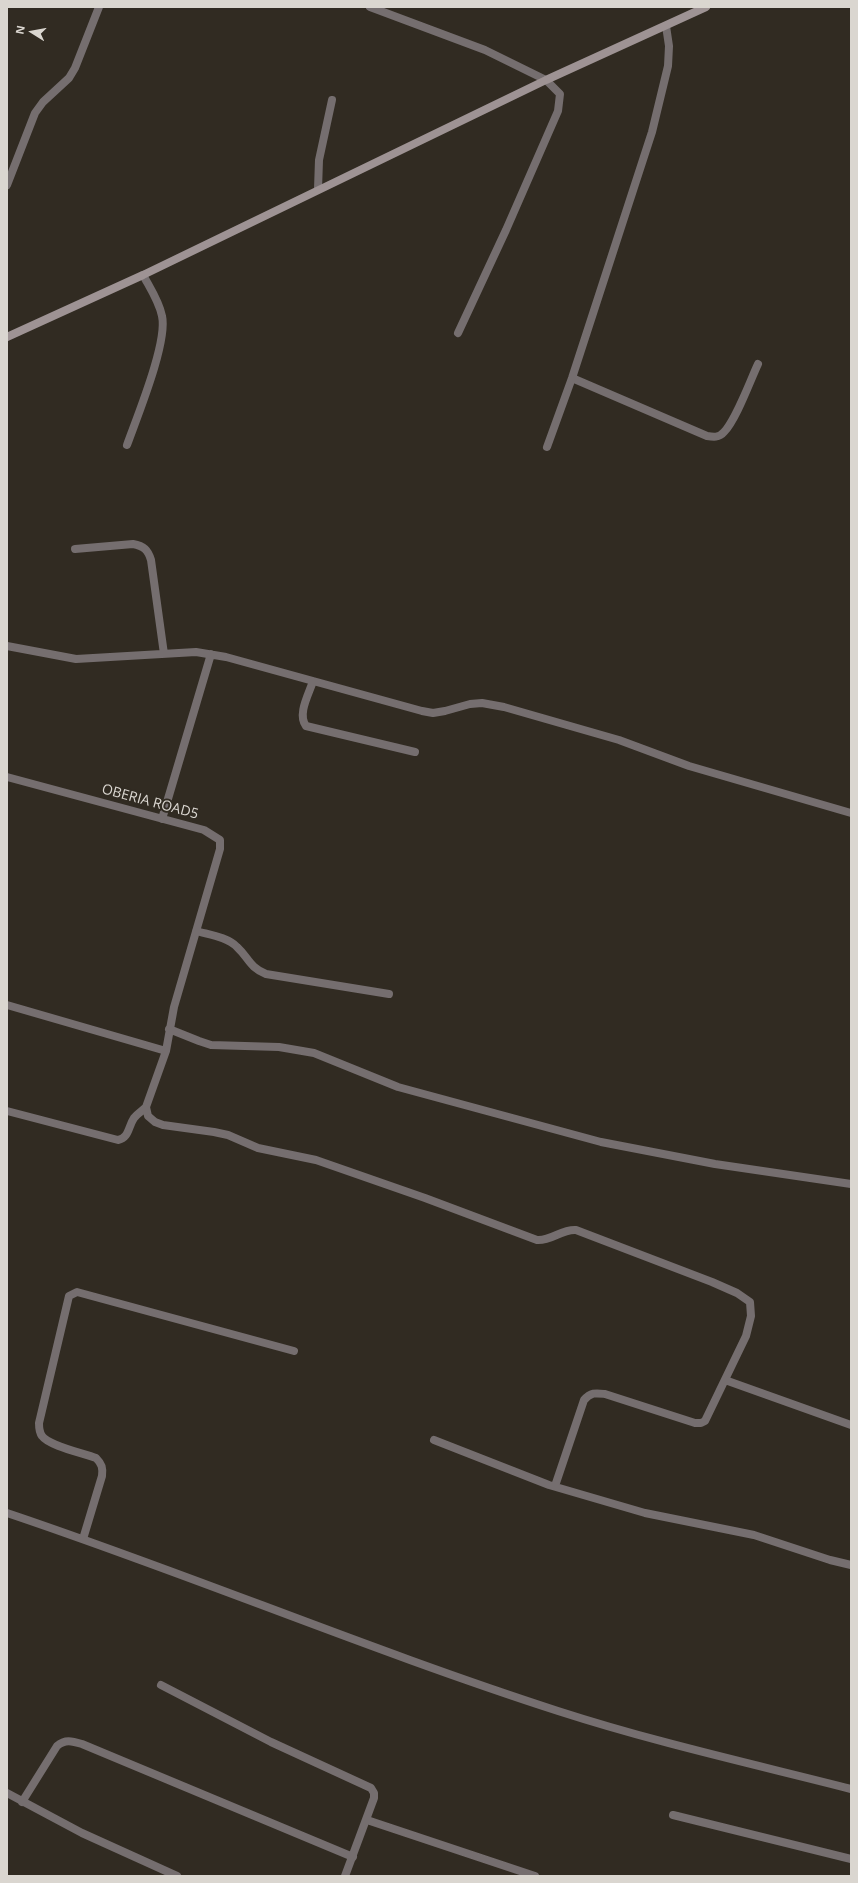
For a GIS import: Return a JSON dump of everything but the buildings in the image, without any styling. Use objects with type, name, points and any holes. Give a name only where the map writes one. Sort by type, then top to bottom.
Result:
[{"type":"street","points":[[7,185],[35,113],[43,102],[69,78],[75,68],[99,7]]},
{"type":"street","points":[[370,7],[485,50],[546,80],[560,94],[558,111],[512,217],[458,333]]},
{"type":"street","points":[[7,337],[143,275],[546,80],[706,7]]},
{"type":"street","points":[[547,447],[572,378],[652,132],[668,66],[669,46],[666,26]]},
{"type":"street","points":[[318,189],[319,160],[332,100]]},
{"type":"street","points":[[127,445],[159,353],[164,328],[158,302],[143,275]]},
{"type":"street","points":[[572,378],[707,436],[716,438],[724,433],[730,423],[758,364]]},
{"type":"street","points":[[75,549],[133,544],[142,545],[149,552],[152,560],[164,654]]},
{"type":"street","points":[[7,646],[76,659],[196,652],[211,654],[433,713],[482,703],[504,706],[619,740],[688,766],[851,813]]},
{"type":"street","points":[[162,819],[211,654]]},
{"type":"street","points":[[313,681],[302,714],[302,721],[306,726],[415,752]]},
{"type":"street","name":"OBERIA ROAD5","points":[[7,777],[204,830],[220,840],[220,849],[205,905],[196,931]]},
{"type":"street","points":[[7,1111],[118,1140],[123,1139],[134,1118],[146,1107],[166,1051],[169,1029],[177,994],[196,931],[230,941],[237,946],[251,966],[266,974],[389,994]]},
{"type":"street","points":[[7,1005],[166,1051]]},
{"type":"street","points":[[169,1029],[212,1045],[279,1047],[314,1053],[404,1089],[601,1142],[715,1164],[851,1184]]},
{"type":"street","points":[[146,1107],[148,1116],[155,1122],[163,1125],[228,1135],[258,1148],[316,1160],[425,1198],[537,1240],[545,1241],[569,1230],[576,1230],[737,1293],[750,1302],[752,1316],[746,1336],[709,1416],[702,1423],[595,1392],[588,1395],[584,1400],[555,1486]]},
{"type":"street","points":[[83,1539],[102,1476],[103,1469],[101,1463],[96,1458],[50,1442],[43,1437],[40,1432],[39,1423],[69,1296],[77,1292],[294,1351]]},
{"type":"street","points":[[725,1380],[851,1425]]},
{"type":"street","points":[[434,1440],[555,1486],[645,1513],[754,1535],[830,1560],[851,1565]]},
{"type":"street","points":[[7,1513],[83,1539],[350,1638],[555,1710],[609,1727],[851,1789]]},
{"type":"street","points":[[161,1685],[271,1742],[366,1784],[374,1793],[374,1798],[345,1876]]},
{"type":"street","points":[[22,1802],[57,1746],[62,1741],[70,1741],[82,1744],[353,1857]]},
{"type":"street","points":[[7,1793],[82,1833],[177,1876]]},
{"type":"street","points":[[673,1815],[851,1859]]},
{"type":"street","points":[[367,1820],[535,1876]]}]
